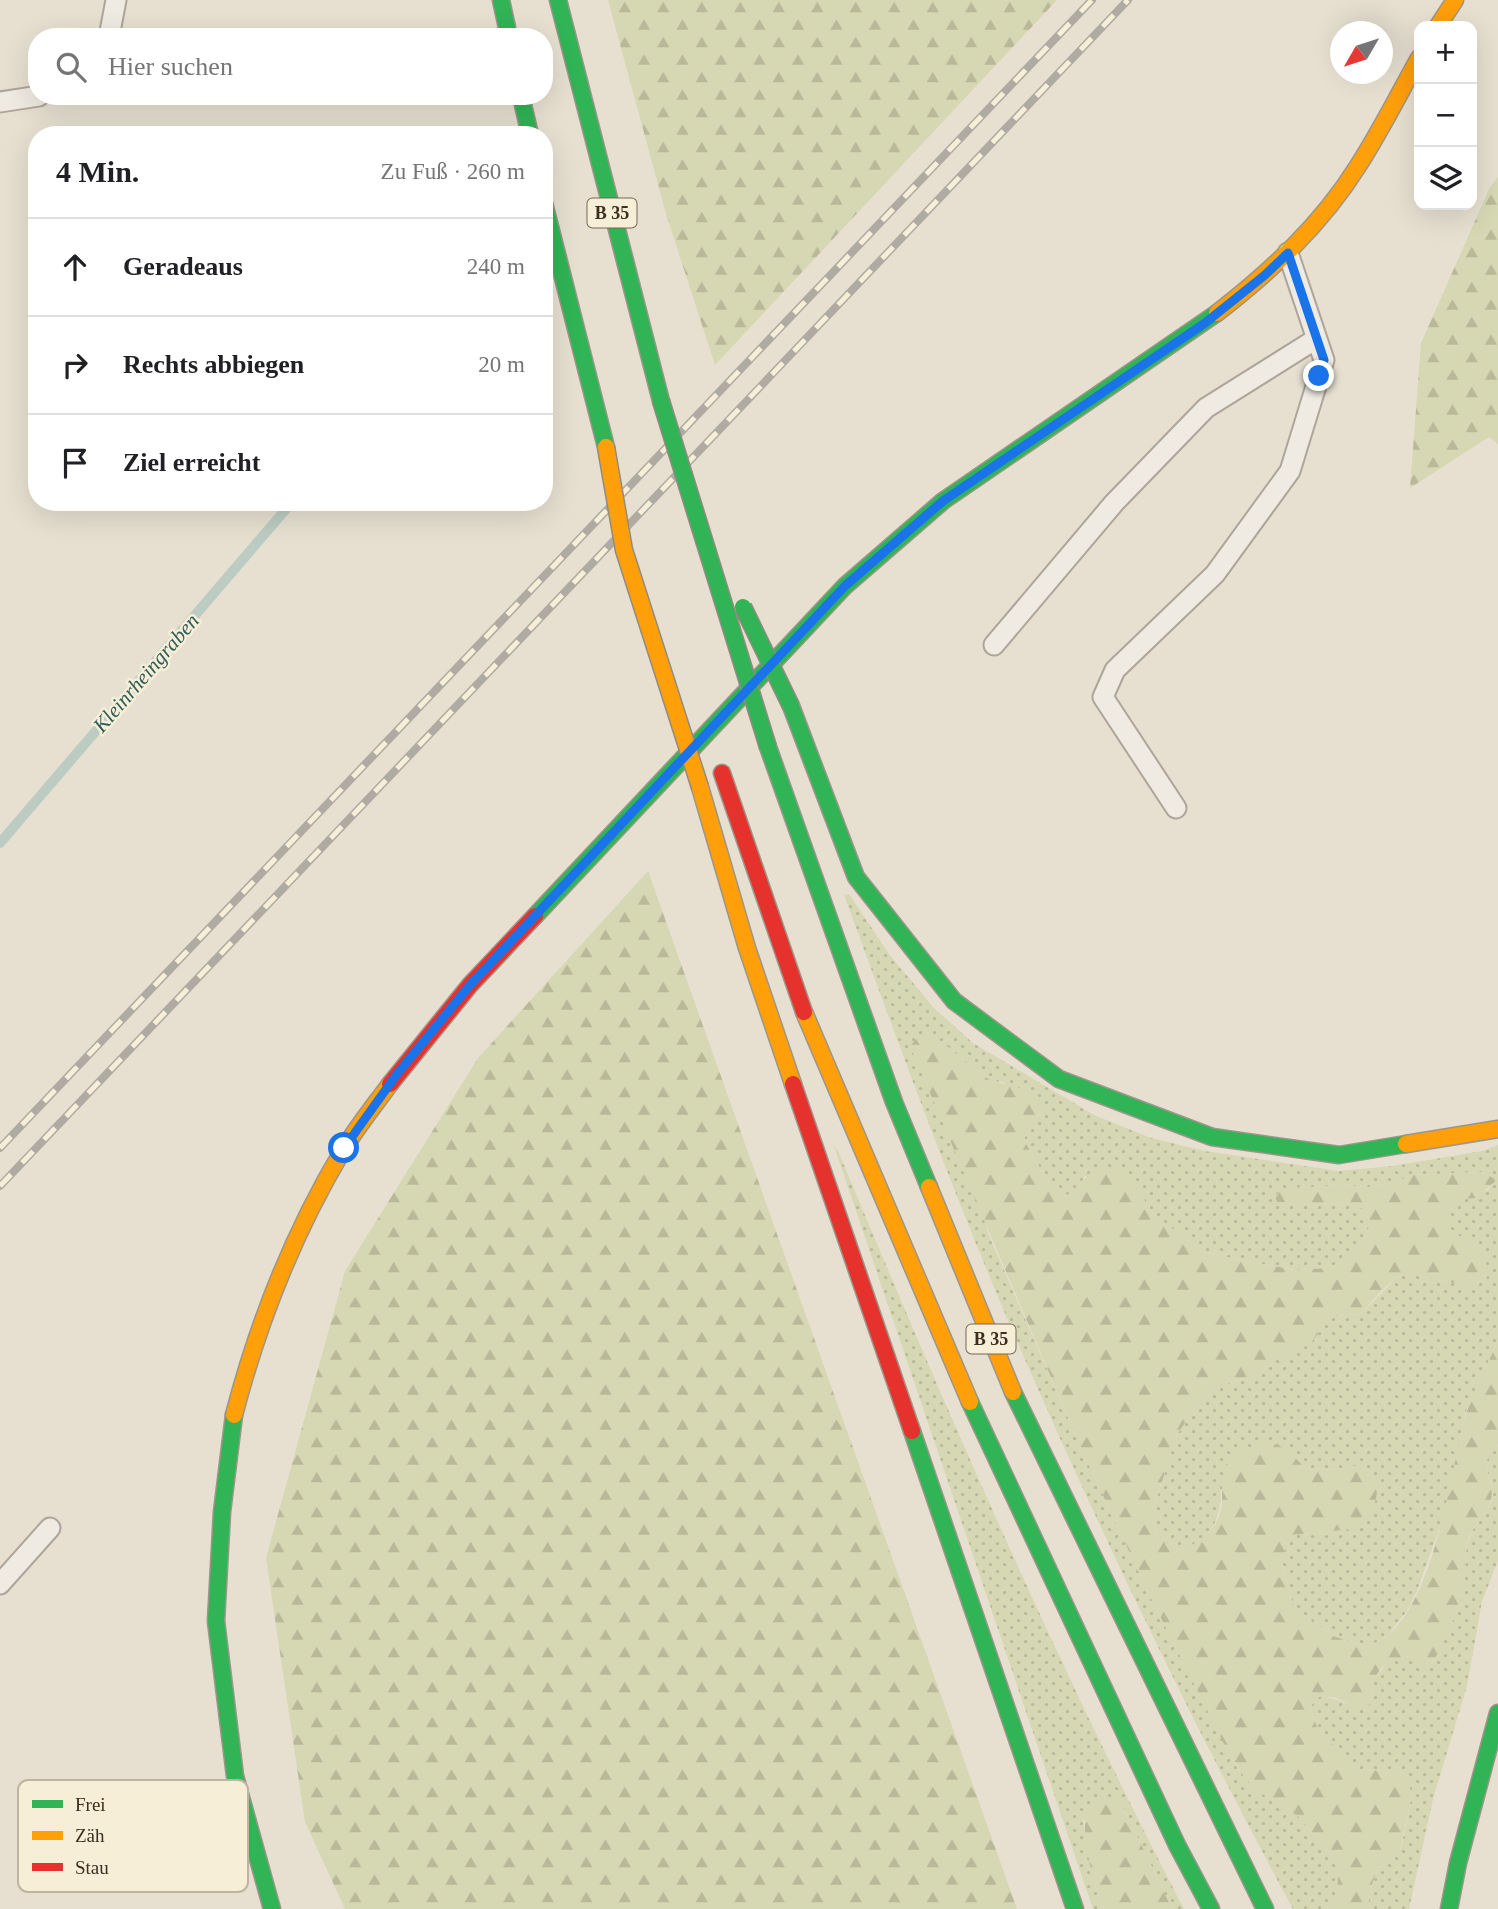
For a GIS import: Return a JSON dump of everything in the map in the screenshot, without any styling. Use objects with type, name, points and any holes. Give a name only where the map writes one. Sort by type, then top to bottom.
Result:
[{"type":"main road","points":[[501,0],[507,28]]},
{"type":"main road","name":"B 35","points":[[558,0],[661,401],[698,526],[768,747],[894,1102],[1018,1404],[1265,1909]]},
{"type":"main road","points":[[1441,21],[1455,0]]},
{"type":"main road","points":[[236,1780],[223,1697],[216,1621],[222,1512],[234,1415],[266,1311],[303,1223],[344,1148],[397,1074],[470,985],[845,586],[943,501],[1205,323],[1288,253],[1325,212],[1358,167],[1414,67]]},
{"type":"main road","points":[[523,105],[528,126]]},
{"type":"main road","points":[[553,238],[606,447],[624,550],[700,787],[747,948],[1075,1909]]},
{"type":"main road","points":[[606,447],[631,504]]},
{"type":"main road","points":[[698,526],[754,626],[791,706],[856,877],[954,1002],[1059,1079],[1212,1138],[1339,1154],[1498,1129]]},
{"type":"main road","points":[[701,708],[811,1031],[971,1403],[1177,1845],[1211,1909]]},
{"type":"main road","points":[[1449,1909],[1458,1863],[1498,1713]]},
{"type":"main road","points":[[248,1823],[272,1909]]},
{"type":"lane","points":[[110,28],[116,0]]},
{"type":"lane","points":[[0,102],[28,98]]},
{"type":"lane","points":[[1176,808],[1103,697],[1115,670],[1215,574],[1290,471],[1324,360],[1288,253]]},
{"type":"lane","points":[[994,645],[1114,503],[1206,408],[1316,339]]},
{"type":"lane","points":[[0,1584],[50,1528]]},
{"type":"green space","points":[[608,0],[1057,0],[715,365],[666,214]]},
{"type":"green space","points":[[1498,177],[1498,444],[1489,437],[1410,488],[1421,343],[1490,187]]},
{"type":"green space","points":[[648,871],[1017,1909],[345,1909],[305,1822],[266,1558],[345,1271],[478,1058]]},
{"type":"green space","points":[[849,894],[889,954],[933,1007],[973,1043],[1094,1115],[1151,1138],[1205,1151],[1338,1171],[1393,1166],[1482,1151],[1498,1145],[1498,1340],[1466,1411],[1444,1516],[1417,1591],[1407,1611],[1388,1635],[1368,1647],[1333,1636],[1305,1616],[1293,1604],[1281,1561],[1289,1535],[1309,1533],[1362,1465],[1307,1470],[1297,1459],[1221,1490],[1219,1512],[1211,1530],[1197,1543],[1175,1551],[1158,1534],[1153,1510],[1177,1434],[1205,1396],[1220,1386],[1259,1374],[1276,1360],[1310,1344],[1332,1316],[1361,1314],[1397,1277],[1410,1274],[1468,1286],[1479,1247],[1450,1231],[1444,1211],[1458,1199],[1488,1190],[1496,1180],[1482,1172],[1414,1175],[1393,1183],[1370,1187],[1341,1185],[1293,1188],[1277,1202],[1311,1205],[1354,1204],[1366,1211],[1370,1225],[1361,1244],[1350,1258],[1329,1268],[1295,1270],[1205,1253],[1148,1210],[1140,1188],[1085,1176],[1076,1192],[1060,1197],[1048,1182],[1024,1140],[1031,1121],[1044,1110],[1003,1082],[991,1081],[944,1044],[988,1233],[1081,1448],[1148,1592],[1237,1767],[1255,1789],[1299,1817],[1339,1865],[1337,1890],[1330,1909],[1293,1909],[1218,1767],[1112,1551],[1045,1405],[968,1224],[844,895]]},
{"type":"green space","points":[[929,1036],[944,1044],[991,1081],[1016,1086],[1038,1100],[1044,1110],[1031,1121],[1024,1140],[1048,1182],[1060,1197],[1076,1192],[1086,1177],[1095,1170],[1125,1168],[1140,1188],[1148,1210],[1205,1253],[1295,1270],[1328,1268],[1350,1258],[1361,1244],[1370,1225],[1366,1211],[1354,1204],[1311,1205],[1277,1202],[1275,1196],[1281,1189],[1341,1185],[1371,1187],[1414,1175],[1482,1172],[1497,1180],[1476,1198],[1458,1199],[1444,1211],[1451,1231],[1479,1247],[1489,1273],[1485,1281],[1468,1286],[1410,1274],[1397,1277],[1361,1314],[1332,1316],[1310,1344],[1276,1360],[1259,1374],[1220,1386],[1205,1396],[1177,1434],[1153,1510],[1158,1534],[1176,1551],[1198,1542],[1215,1525],[1221,1509],[1225,1466],[1244,1449],[1266,1444],[1278,1445],[1307,1470],[1362,1465],[1377,1480],[1375,1503],[1369,1513],[1354,1529],[1290,1535],[1281,1561],[1293,1604],[1305,1616],[1333,1636],[1368,1647],[1387,1636],[1404,1617],[1418,1593],[1439,1532],[1469,1405],[1498,1340],[1498,1445],[1485,1463],[1492,1495],[1487,1510],[1469,1537],[1462,1594],[1444,1642],[1426,1670],[1411,1656],[1390,1661],[1384,1666],[1376,1677],[1369,1706],[1363,1710],[1334,1697],[1319,1697],[1310,1707],[1317,1727],[1349,1764],[1362,1771],[1387,1770],[1406,1776],[1412,1794],[1400,1850],[1379,1869],[1371,1888],[1367,1909],[1330,1909],[1337,1890],[1339,1865],[1299,1817],[1255,1789],[1244,1777],[1224,1744],[1148,1592],[1081,1448],[910,1046],[917,1038]]},
{"type":"green space","points":[[834,1146],[1046,1629],[1184,1909],[1172,1909],[1120,1800],[1083,1821],[1096,1889],[1103,1909],[1093,1909]]},
{"type":"green space","points":[[1498,1445],[1498,1561],[1482,1601],[1467,1686],[1433,1799],[1409,1909],[1367,1909],[1376,1874],[1401,1849],[1412,1794],[1387,1770],[1362,1771],[1348,1764],[1317,1727],[1310,1707],[1319,1697],[1369,1706],[1375,1678],[1390,1659],[1411,1656],[1432,1664],[1459,1603],[1470,1536],[1488,1510],[1492,1499],[1485,1463]]},
{"type":"green space","points":[[1108,1798],[1120,1800],[1172,1909],[1103,1909],[1089,1859],[1085,1819],[1086,1807]]},
{"type":"waterway","name":"Kleinrheingraben","points":[[0,843],[284,511]]},
{"type":"railway","points":[[0,1148],[1092,0]]},
{"type":"railway","points":[[0,1186],[1128,0]]},
{"type":"traffic: fast","points":[[501,0],[507,28]]},
{"type":"traffic: fast","points":[[558,0],[661,401]]},
{"type":"traffic: fast","points":[[523,105],[528,126]]},
{"type":"traffic: fast","points":[[553,238],[606,447]]},
{"type":"traffic: fast","points":[[535,916],[845,586],[943,501],[1217,313]]},
{"type":"traffic: fast","points":[[661,401],[768,747]]},
{"type":"traffic: fast","points":[[743,607],[791,706]]},
{"type":"traffic: fast","points":[[791,706],[856,877],[954,1001],[1059,1079],[1212,1137],[1339,1155],[1406,1144]]},
{"type":"traffic: fast","points":[[768,747],[894,1102],[929,1187]]},
{"type":"traffic: fast","points":[[1013,1392],[1265,1909]]},
{"type":"traffic: fast","points":[[970,1402],[1177,1845],[1211,1909]]},
{"type":"traffic: fast","points":[[234,1415],[222,1512],[216,1621],[236,1780]]},
{"type":"traffic: fast","points":[[912,1431],[1075,1909]]},
{"type":"traffic: fast","points":[[1449,1909],[1458,1863],[1498,1713]]},
{"type":"traffic: fast","points":[[248,1823],[272,1909]]},
{"type":"traffic: slow","points":[[1441,21],[1455,0]]},
{"type":"traffic: slow","points":[[1217,313],[1276,264],[1328,208],[1366,153],[1414,67]]},
{"type":"traffic: slow","points":[[606,447],[624,550],[700,787]]},
{"type":"traffic: slow","points":[[700,787],[747,948],[793,1084]]},
{"type":"traffic: slow","points":[[804,1012],[970,1402]]},
{"type":"traffic: slow","points":[[234,1415],[254,1346],[293,1246],[343,1150],[390,1084]]},
{"type":"traffic: slow","points":[[1406,1144],[1498,1129]]},
{"type":"traffic: slow","points":[[929,1187],[1013,1392]]},
{"type":"traffic: jam","points":[[722,773],[804,1012]]},
{"type":"traffic: jam","points":[[390,1084],[470,985],[535,916]]},
{"type":"traffic: jam","points":[[793,1084],[912,1431]]},
{"type":"route","points":[[344,1148],[397,1074],[470,985],[845,586],[943,501],[1205,323],[1288,253],[1324,360],[1319,376]]}]
